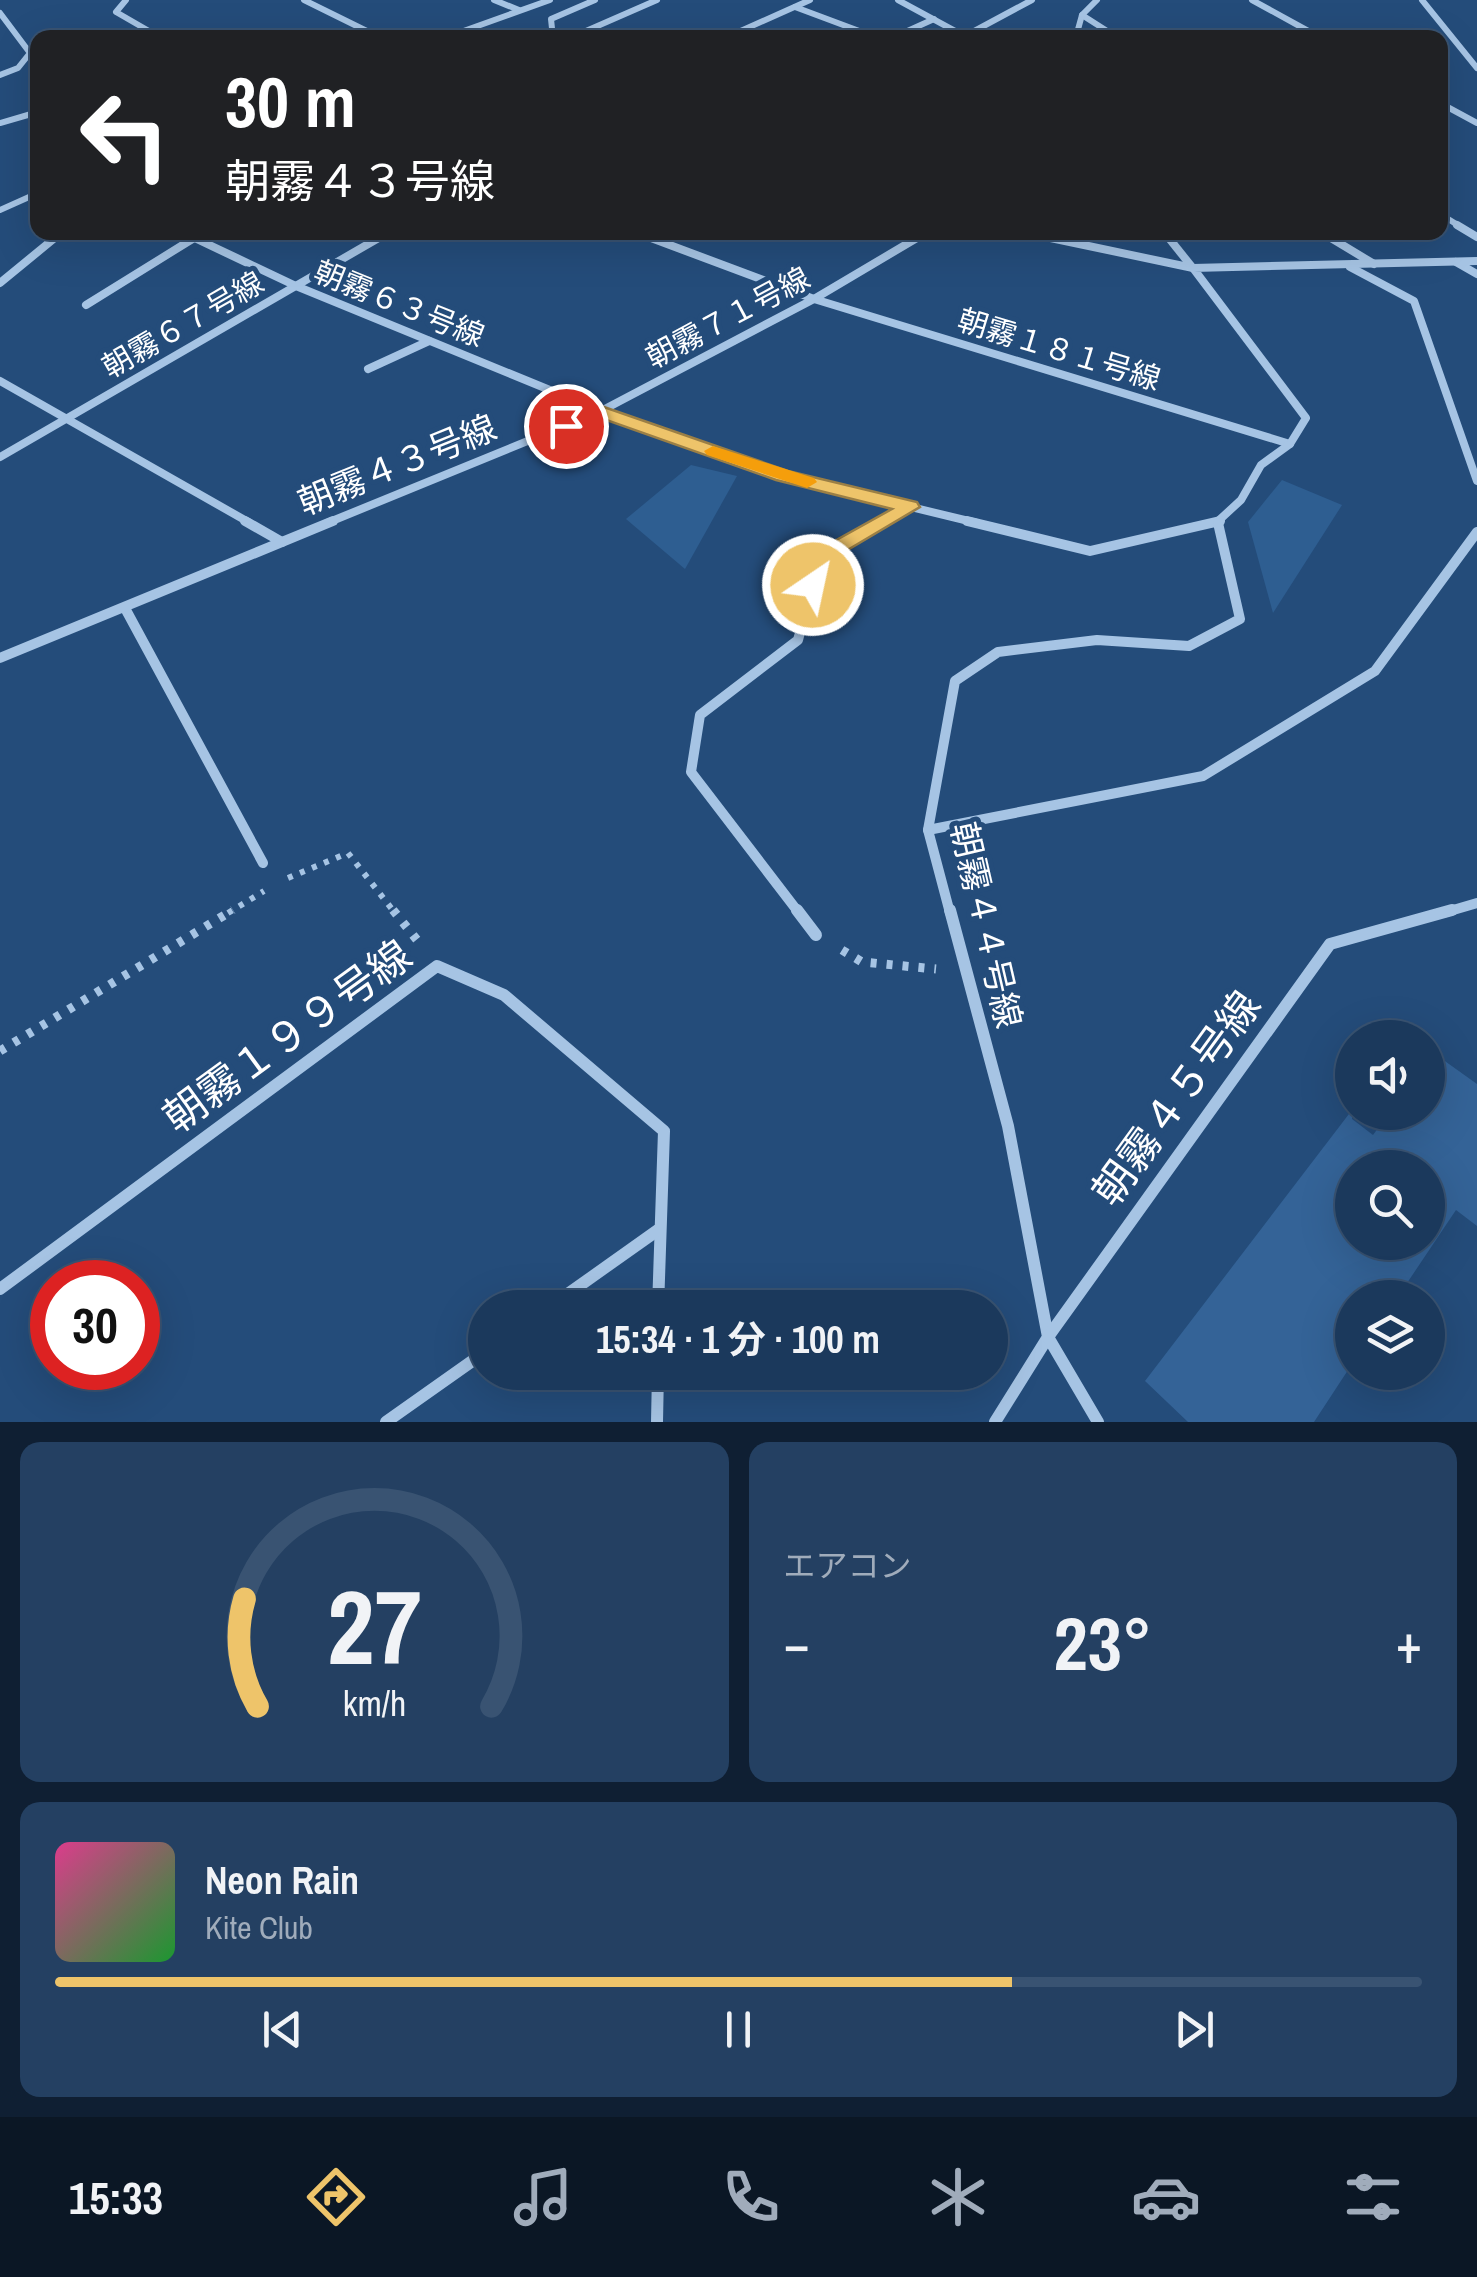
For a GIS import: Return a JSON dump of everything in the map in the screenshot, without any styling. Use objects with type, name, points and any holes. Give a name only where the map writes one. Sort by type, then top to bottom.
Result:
[{"type":"street","points":[[126,0],[116,12],[148,30]]},
{"type":"street","points":[[304,0],[365,30]]},
{"type":"street","points":[[494,0],[520,11]]},
{"type":"street","points":[[467,30],[550,0]]},
{"type":"street","points":[[552,30],[550,19],[596,0]]},
{"type":"street","points":[[588,30],[656,0]]},
{"type":"street","points":[[743,30],[810,0]]},
{"type":"street","points":[[898,0],[954,30]]},
{"type":"street","points":[[979,30],[1032,0]]},
{"type":"street","points":[[1080,30],[1082,14],[1097,0]]},
{"type":"street","points":[[1252,0],[1306,30]]},
{"type":"street","points":[[1422,0],[1446,30]]},
{"type":"street","points":[[795,7],[857,30]]},
{"type":"street","points":[[0,14],[30,53],[18,68],[0,75]]},
{"type":"street","points":[[1082,14],[1106,30]]},
{"type":"street","points":[[910,30],[934,19]]},
{"type":"street","points":[[1448,32],[1477,68]]},
{"type":"street","points":[[1448,107],[1477,123]]},
{"type":"street","points":[[0,123],[30,114]]},
{"type":"street","points":[[0,210],[30,197]]},
{"type":"street","points":[[1448,219],[1477,237]]},
{"type":"street","points":[[0,282],[52,240]]},
{"type":"street","points":[[86,305],[191,240]]},
{"type":"street","name":"朝霧６３号線","points":[[198,240],[296,286],[601,411]]},
{"type":"street","name":"朝霧６７号線","points":[[0,457],[375,240]]},
{"type":"street","name":"朝霧１８１号線","points":[[656,240],[814,298],[1290,444]]},
{"type":"street","name":"朝霧７１号線","points":[[601,411],[814,298],[913,240]]},
{"type":"street","points":[[1060,240],[1193,268],[1477,261]]},
{"type":"street","points":[[601,411],[783,476],[1090,550],[1218,523],[1240,500],[1262,465],[1290,444],[1306,418],[1170,240]]},
{"type":"street","points":[[1335,240],[1375,265]]},
{"type":"street","points":[[1454,262],[1477,274]]},
{"type":"street","points":[[1347,265],[1414,301],[1477,481]]},
{"type":"street","points":[[368,368],[428,341]]},
{"type":"street","points":[[0,381],[282,542]]},
{"type":"street","name":"朝霧４３号線","points":[[0,658],[126,610],[601,411]]},
{"type":"street","points":[[816,935],[691,772],[700,714],[798,640],[820,558],[910,507]]},
{"type":"street","name":"朝霧４４号線","points":[[1048,1337],[1008,1126],[928,830],[954,682],[998,652],[1097,640],[1189,646],[1240,619],[1218,523]]},
{"type":"street","points":[[928,830],[1203,776],[1375,671],[1477,532]]},
{"type":"street","points":[[126,610],[262,863]]},
{"type":"street","name":"朝霧４５号線","points":[[994,1422],[1048,1337],[1330,944],[1477,903]]},
{"type":"street","name":"朝霧１９９号線","points":[[0,1289],[437,966],[504,996],[664,1132],[658,1290]]},
{"type":"street","points":[[573,1290],[658,1230]]},
{"type":"street","points":[[1048,1337],[1098,1422]]},
{"type":"street","points":[[386,1422],[468,1364]]},
{"type":"street","points":[[658,1390],[658,1422]]},
{"type":"path","points":[[0,1051],[277,882],[348,853],[437,966]]},
{"type":"path","points":[[816,935],[862,962],[967,972]]},
{"type":"shaded area","points":[[691,465],[737,476],[685,569],[626,519]]},
{"type":"shaded area","points":[[1282,480],[1342,505],[1273,613],[1248,522]]},
{"type":"building","points":[[1445,1061],[1477,1084],[1477,1226],[1456,1210],[1445,1226],[1445,1150],[1335,1150],[1335,1260],[1422,1260],[1409,1280],[1335,1280],[1335,1390],[1314,1422],[1188,1422],[1145,1381],[1337,1130],[1366,1130],[1373,1135],[1377,1130],[1445,1130]]},
{"type":"slow traffic","points":[[713,451],[807,482]]},
{"type":"route","points":[[566,426],[601,411],[783,476],[910,507],[820,558],[813,585]]}]
